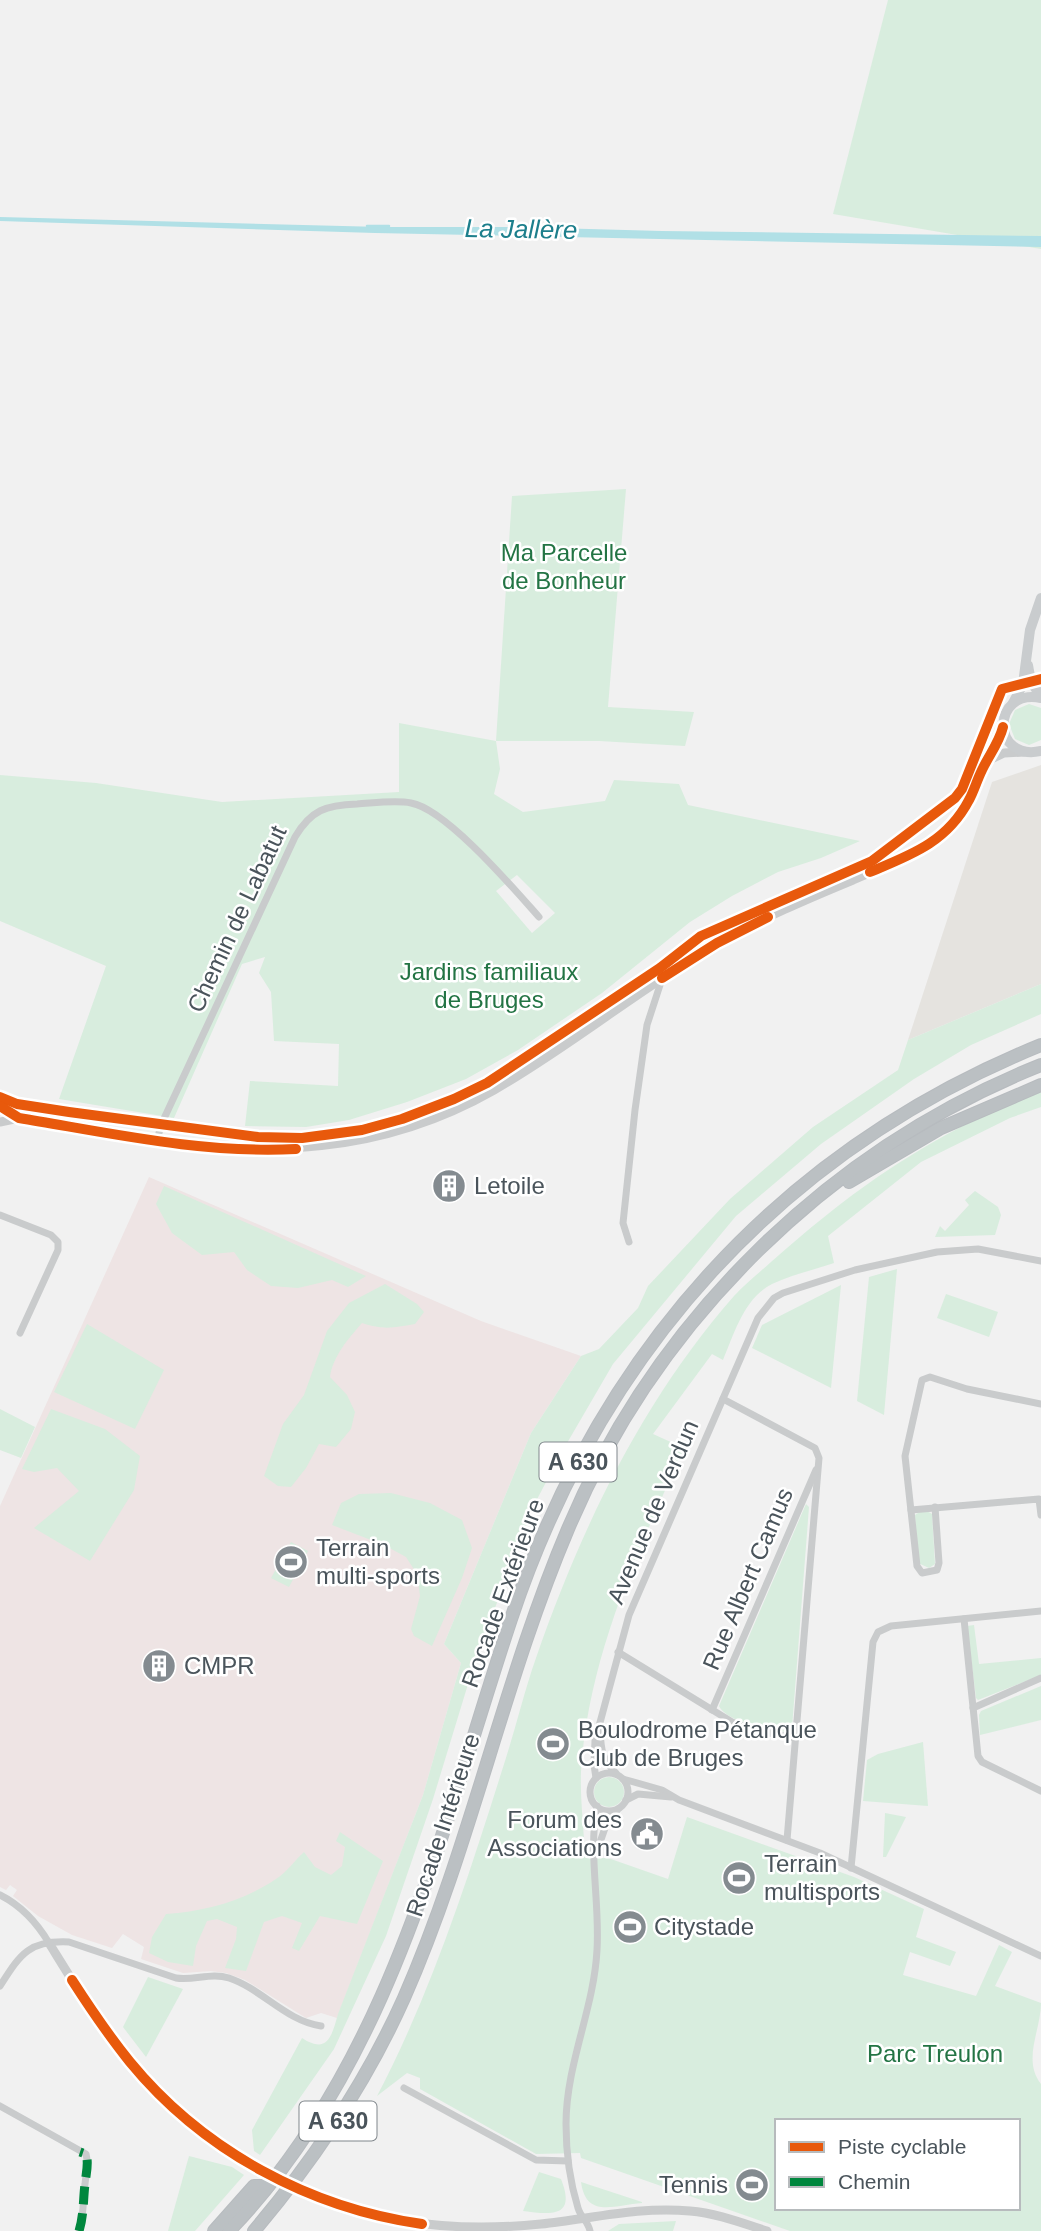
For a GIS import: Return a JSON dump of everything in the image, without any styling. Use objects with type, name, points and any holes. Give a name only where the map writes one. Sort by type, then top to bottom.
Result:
[{"type":"highway","name":"Rocade Extérieure","points":[[229,2231],[268,2186],[322,2110],[380,2003],[427,1882],[512,1615],[531,1565],[553,1512],[591,1437],[636,1364],[707,1274],[789,1195],[825,1166],[929,1098],[1041,1045]]},
{"type":"highway","name":"Rocade Intérieure","points":[[254,2231],[297,2178],[340,2118],[380,2047],[403,1999],[444,1896],[534,1616],[567,1530],[593,1474],[637,1399],[682,1333],[743,1265],[798,1214],[862,1163],[900,1137],[961,1101],[1041,1065]]},
{"type":"highway","points":[[798,1214],[942,1128],[1041,1085]]},
{"type":"highway","points":[[214,2231],[254,2186],[268,2186]]},
{"type":"main road","points":[[1041,598],[1030,630],[1023,684],[1007,709],[1003,727],[1009,743],[1024,752],[1041,751]]},
{"type":"main road","points":[[1026,657],[1031,682],[1041,697]]},
{"type":"main road","points":[[1013,703],[1031,696],[1041,697]]},
{"type":"street","points":[[0,1122],[19,1118],[157,1140],[225,1148],[273,1150],[346,1143],[413,1125],[447,1112],[495,1089],[718,943],[778,912],[929,846],[954,823],[969,801],[1003,727]]},
{"type":"street","points":[[986,762],[1004,753],[1024,752]]},
{"type":"street","name":"Chemin de Labatut","points":[[157,1140],[295,837],[304,822],[319,809],[345,804],[411,803],[432,810],[467,841],[539,917]]},
{"type":"street","points":[[629,1242],[623,1223],[629,1157],[644,1043],[651,1009],[660,985],[657,981]]},
{"type":"street","points":[[0,1107],[19,1118]]},
{"type":"street","points":[[0,1215],[51,1235],[58,1242],[58,1250],[20,1333]]},
{"type":"street","name":"Avenue de Verdun","points":[[596,1778],[593,1753],[618,1652],[640,1587],[758,1318],[774,1298],[855,1270],[937,1252],[978,1249],[1041,1261]]},
{"type":"street","points":[[935,1507],[939,1563],[937,1570],[922,1573],[917,1566],[905,1456],[920,1384],[925,1377],[967,1389],[1041,1404]]},
{"type":"street","points":[[723,1399],[818,1452],[787,1840]]},
{"type":"street","name":"Rue Albert Camus","points":[[712,1710],[819,1463]]},
{"type":"street","points":[[911,1510],[1040,1499],[1041,1515]]},
{"type":"street","points":[[851,1868],[873,1642],[878,1632],[891,1626],[1041,1611]]},
{"type":"street","points":[[964,1619],[976,1748],[982,1762],[1041,1791]]},
{"type":"street","points":[[618,1652],[732,1722],[796,1738]]},
{"type":"street","points":[[973,1708],[1041,1678]]},
{"type":"street","name":"Avenue de Verdun","points":[[600,1727],[601,1753],[606,1763],[620,1777]]},
{"type":"street","points":[[619,1808],[608,1811],[597,1806],[590,1796],[592,1783],[596,1778],[606,1773],[662,1790],[787,1840],[1041,1956]]},
{"type":"street","points":[[620,1777],[628,1789],[626,1800]]},
{"type":"street","points":[[595,1858],[606,1825],[626,1800],[638,1794],[675,1797]]},
{"type":"street","points":[[590,2231],[589,2223],[578,2209],[568,2161],[566,2120],[569,2090],[597,1960],[593,1828],[597,1806]]},
{"type":"street","points":[[0,1895],[37,1924],[90,2008],[131,2063],[186,2118],[242,2161],[282,2182],[334,2203],[394,2220],[447,2226],[504,2227],[654,2210],[716,2215],[767,2231]]},
{"type":"street","points":[[0,1986],[25,1951],[63,1941],[176,1978],[188,1979],[206,1975],[229,1978],[303,2021],[321,2026]]},
{"type":"street","points":[[404,2088],[536,2160],[568,2161]]},
{"type":"street","points":[[0,2106],[86,2154],[88,2161],[84,2211],[79,2231]]},
{"type":"shaded area","points":[[1041,765],[1041,984],[908,1040],[992,782]]},
{"type":"shaded area","points":[[149,1177],[481,1321],[581,1356],[531,1433],[444,1644],[461,1663],[423,1795],[337,2018],[321,2013],[306,2018],[245,1980],[226,1973],[183,1973],[141,1959],[144,1947],[123,1934],[112,1948],[72,1935],[38,1916],[13,1896],[17,1890],[10,1885],[6,1890],[0,1887],[0,1506]]},
{"type":"green space","points":[[888,0],[1041,0],[1041,249],[833,214]]},
{"type":"green space","name":"Ma Parcelle de Bonheur","points":[[626,489],[608,707],[694,712],[685,746],[599,741],[496,741],[512,496]]},
{"type":"green space","points":[[1029,704],[1041,708],[1041,740],[1029,745],[1015,739],[1009,724],[1015,710]]},
{"type":"green space","name":"Jardins familiaux de Bruges","points":[[399,723],[496,741],[500,769],[494,794],[523,812],[605,801],[614,780],[679,784],[688,805],[860,841],[821,858],[778,872],[732,896],[690,922],[602,993],[518,1050],[466,1079],[407,1102],[349,1120],[306,1127],[245,1126],[250,1081],[338,1086],[339,1044],[274,1041],[271,992],[259,973],[265,957],[242,964],[174,1118],[59,1099],[106,966],[0,921],[0,775],[96,783],[222,802],[399,792]],"holes":[[[517,875],[555,913],[532,933],[496,891]]]},
{"type":"green space","points":[[1041,984],[1041,1014],[971,1045],[914,1079],[821,1144],[736,1216],[613,1364],[534,1505],[476,1658],[433,1799],[386,1936],[334,2049],[260,2155],[254,2151],[252,2130],[302,2038],[311,2043],[323,2043],[334,2029],[423,1795],[461,1663],[444,1644],[531,1433],[581,1356],[599,1349],[638,1308],[648,1286],[730,1199],[813,1127],[898,1070],[908,1040]]},
{"type":"green space","name":"Parc Treulon","points":[[1041,1092],[1041,1107],[1010,1118],[921,1162],[828,1236],[834,1263],[787,1278],[762,1290],[747,1307],[723,1360],[712,1354],[653,1434],[684,1448],[633,1565],[594,1687],[581,1772],[585,1858],[608,1858],[668,1879],[687,1817],[854,1877],[924,1909],[916,1937],[956,1952],[950,1966],[910,1952],[903,1975],[976,1996],[999,1945],[1012,1952],[995,1986],[1041,2003],[1033,2065],[1041,2084],[1041,2231],[790,2231],[581,2158],[580,2153],[536,2154],[420,2089],[420,2078],[407,2073],[377,2096],[433,1973],[554,1609],[594,1514],[643,1422],[701,1336],[747,1283],[824,1217],[879,1176],[978,1118]]},
{"type":"green space","points":[[164,1186],[366,1276],[348,1287],[332,1280],[298,1288],[271,1286],[247,1270],[234,1252],[202,1255],[172,1233],[156,1204]]},
{"type":"green space","points":[[975,1191],[998,1207],[1001,1215],[995,1235],[935,1237],[940,1226],[945,1231],[969,1205],[965,1200]]},
{"type":"green space","points":[[897,1269],[884,1415],[857,1401],[869,1277]]},
{"type":"green space","points":[[385,1284],[417,1304],[424,1312],[415,1324],[388,1328],[362,1323],[338,1355],[330,1377],[347,1395],[355,1412],[351,1429],[336,1447],[319,1444],[306,1468],[291,1487],[278,1486],[264,1476],[283,1424],[304,1395],[327,1331],[349,1303]]},
{"type":"green space","points":[[841,1285],[831,1388],[752,1348],[762,1325]]},
{"type":"green space","points":[[946,1294],[998,1312],[989,1337],[937,1318]]},
{"type":"green space","points":[[87,1324],[164,1370],[135,1429],[54,1392]]},
{"type":"green space","points":[[0,1409],[35,1427],[21,1458],[0,1450]]},
{"type":"green space","points":[[51,1409],[105,1429],[140,1456],[134,1490],[90,1561],[34,1528],[79,1491],[57,1468],[34,1472],[22,1469]]},
{"type":"green space","points":[[391,1493],[430,1503],[462,1520],[472,1548],[432,1646],[414,1636],[411,1629],[420,1596],[417,1574],[406,1557],[384,1545],[332,1525],[341,1503],[359,1494]]},
{"type":"green space","points":[[806,1504],[809,1507],[792,1728],[786,1732],[739,1721],[719,1706]]},
{"type":"green space","points":[[921,1511],[932,1514],[935,1564],[929,1568],[918,1563],[915,1515]]},
{"type":"green space","name":"Terrain multi-sports","points":[[291,1542],[308,1551],[289,1587],[271,1578]]},
{"type":"green space","points":[[974,1625],[979,1664],[1041,1658],[1041,1675],[978,1700],[967,1626]]},
{"type":"green space","points":[[1041,1686],[1041,1720],[980,1735],[981,1711]]},
{"type":"green space","points":[[923,1742],[928,1806],[863,1801],[867,1760],[878,1754]]},
{"type":"green space","points":[[609,1777],[615,1778],[623,1786],[623,1798],[615,1806],[609,1807],[603,1806],[595,1798],[594,1792],[595,1786],[603,1778]]},
{"type":"green space","points":[[885,1813],[906,1817],[886,1857],[883,1857]]},
{"type":"green space","points":[[340,1832],[383,1861],[357,1924],[320,1916],[299,1951],[292,1948],[302,1923],[282,1916],[264,1922],[246,1971],[225,1968],[236,1939],[237,1927],[217,1919],[207,1921],[196,1946],[193,1966],[168,1962],[149,1953],[152,1937],[166,1914],[210,1907],[251,1893],[280,1876],[304,1852],[315,1867],[331,1875],[342,1866],[345,1847],[336,1841]]},
{"type":"green space","points":[[148,1977],[183,1989],[146,2057],[123,2027]]},
{"type":"green space","points":[[189,2156],[232,2167],[244,2175],[195,2231],[168,2231]]},
{"type":"green space","points":[[539,2172],[561,2179],[566,2201],[559,2211],[523,2211]]},
{"type":"green space","points":[[581,2182],[642,2203],[612,2207],[595,2205],[584,2194]]},
{"type":"green space","points":[[676,2221],[673,2231],[608,2231],[619,2224]]},
{"type":"water","points":[[0,217],[382,227],[1041,236],[1041,247],[375,233],[0,221]]},
{"type":"waterway","name":"La Jallère","points":[[367,226],[389,226]]},
{"type":"marked path","points":[[79,2231],[87,2165],[86,2154],[80,2152]]},
{"type":"cycle path","points":[[0,1097],[17,1104],[69,1112],[258,1137],[302,1138],[362,1130],[402,1119],[454,1099],[487,1083],[660,968],[701,936],[872,861],[955,798],[962,789],[1002,689],[1041,679]]},
{"type":"cycle path","points":[[870,872],[914,853],[950,827],[969,800],[1003,727]]},
{"type":"cycle path","points":[[662,978],[717,943],[768,917]]},
{"type":"cycle path","points":[[0,1106],[19,1118],[157,1141],[226,1148],[296,1149]]},
{"type":"cycle path","points":[[72,1980],[122,2052],[159,2094],[191,2123],[225,2148],[300,2189],[380,2216],[422,2224]]},
{"type":"place","name":"Letoile","points":[[449,1186]]},
{"type":"place","name":"Terrain multi-sports","points":[[291,1562]]},
{"type":"place","name":"CMPR","points":[[159,1666]]},
{"type":"place","name":"Boulodrome Pétanque Club de Bruges","points":[[553,1744]]},
{"type":"place","name":"Forum des Associations","points":[[647,1834]]},
{"type":"place","name":"Terrain multisports","points":[[739,1878]]},
{"type":"place","name":"Citystade","points":[[630,1927]]},
{"type":"place","name":"Tennis","points":[[752,2185]]}]
